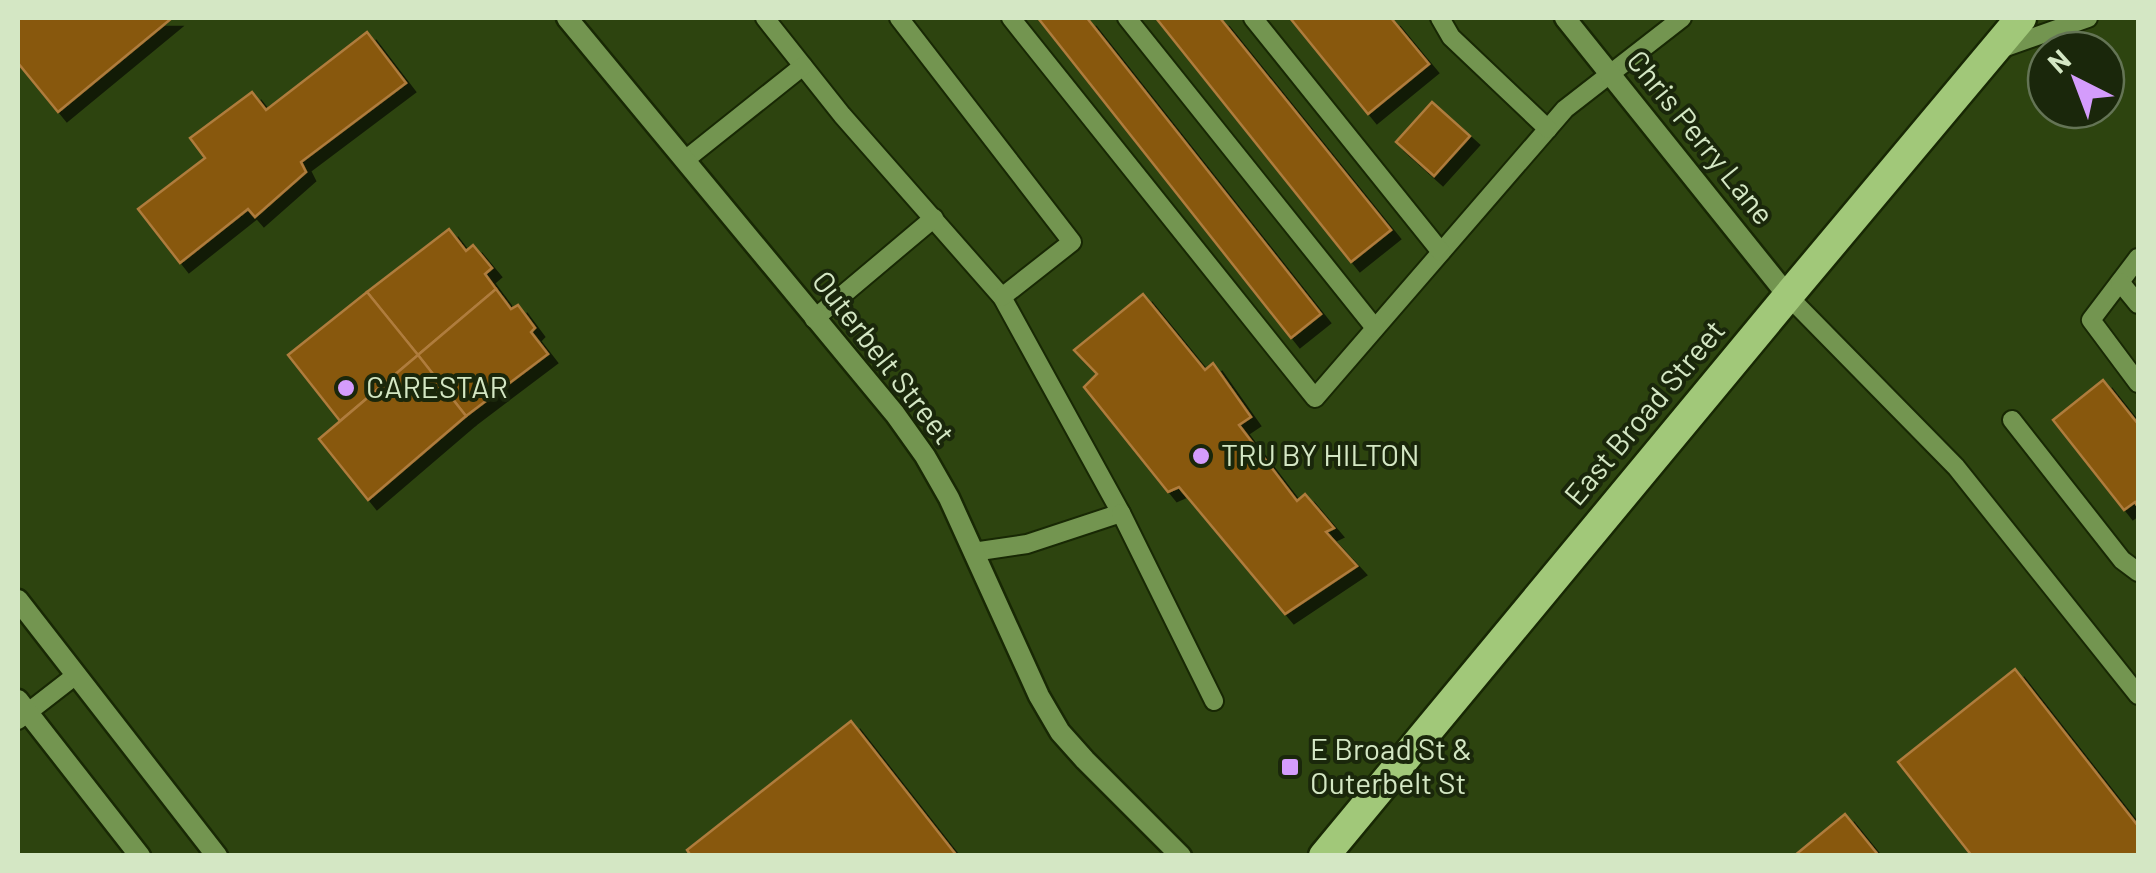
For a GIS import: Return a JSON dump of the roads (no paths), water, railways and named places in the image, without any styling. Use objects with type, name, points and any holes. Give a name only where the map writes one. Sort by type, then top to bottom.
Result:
[{"type":"highway","name":"East Broad Street","points":[[1324,856],[2022,18]]},
{"type":"street","name":"Outerbelt Street","points":[[567,18],[895,414],[950,498],[1038,696],[1060,732],[1181,856]]},
{"type":"street","name":"Chris Perry Lane","points":[[1566,18],[1788,296]]},
{"type":"street","points":[[18,600],[217,856]]},
{"type":"street","points":[[21,711],[140,856]]},
{"type":"lane","points":[[765,18],[842,115],[1002,297],[1122,512],[1214,702]]},
{"type":"lane","points":[[899,18],[1072,242],[1002,297]]},
{"type":"lane","points":[[1011,18],[1314,398],[1565,109],[1682,18]]},
{"type":"lane","points":[[1127,18],[1375,328]]},
{"type":"lane","points":[[1253,18],[1442,252]]},
{"type":"lane","points":[[1440,18],[1451,37],[1548,130]]},
{"type":"lane","points":[[1993,52],[2088,18]]},
{"type":"lane","points":[[685,160],[803,66]]},
{"type":"lane","points":[[814,319],[934,218]]},
{"type":"lane","points":[[2138,258],[2091,320],[2138,383]]},
{"type":"lane","points":[[2120,282],[2138,304]]},
{"type":"lane","points":[[1788,296],[1956,467],[2138,696]]},
{"type":"lane","points":[[2012,420],[2122,560],[2138,572]]},
{"type":"lane","points":[[973,552],[1027,544],[1122,512]]},
{"type":"lane","points":[[21,711],[76,674]]},
{"type":"place","name":"CARESTAR","points":[[346,388]]},
{"type":"place","name":"TRU BY HILTON","points":[[1201,456]]},
{"type":"place","name":"E Broad St & Outerbelt St","points":[[1290,767]]}]
